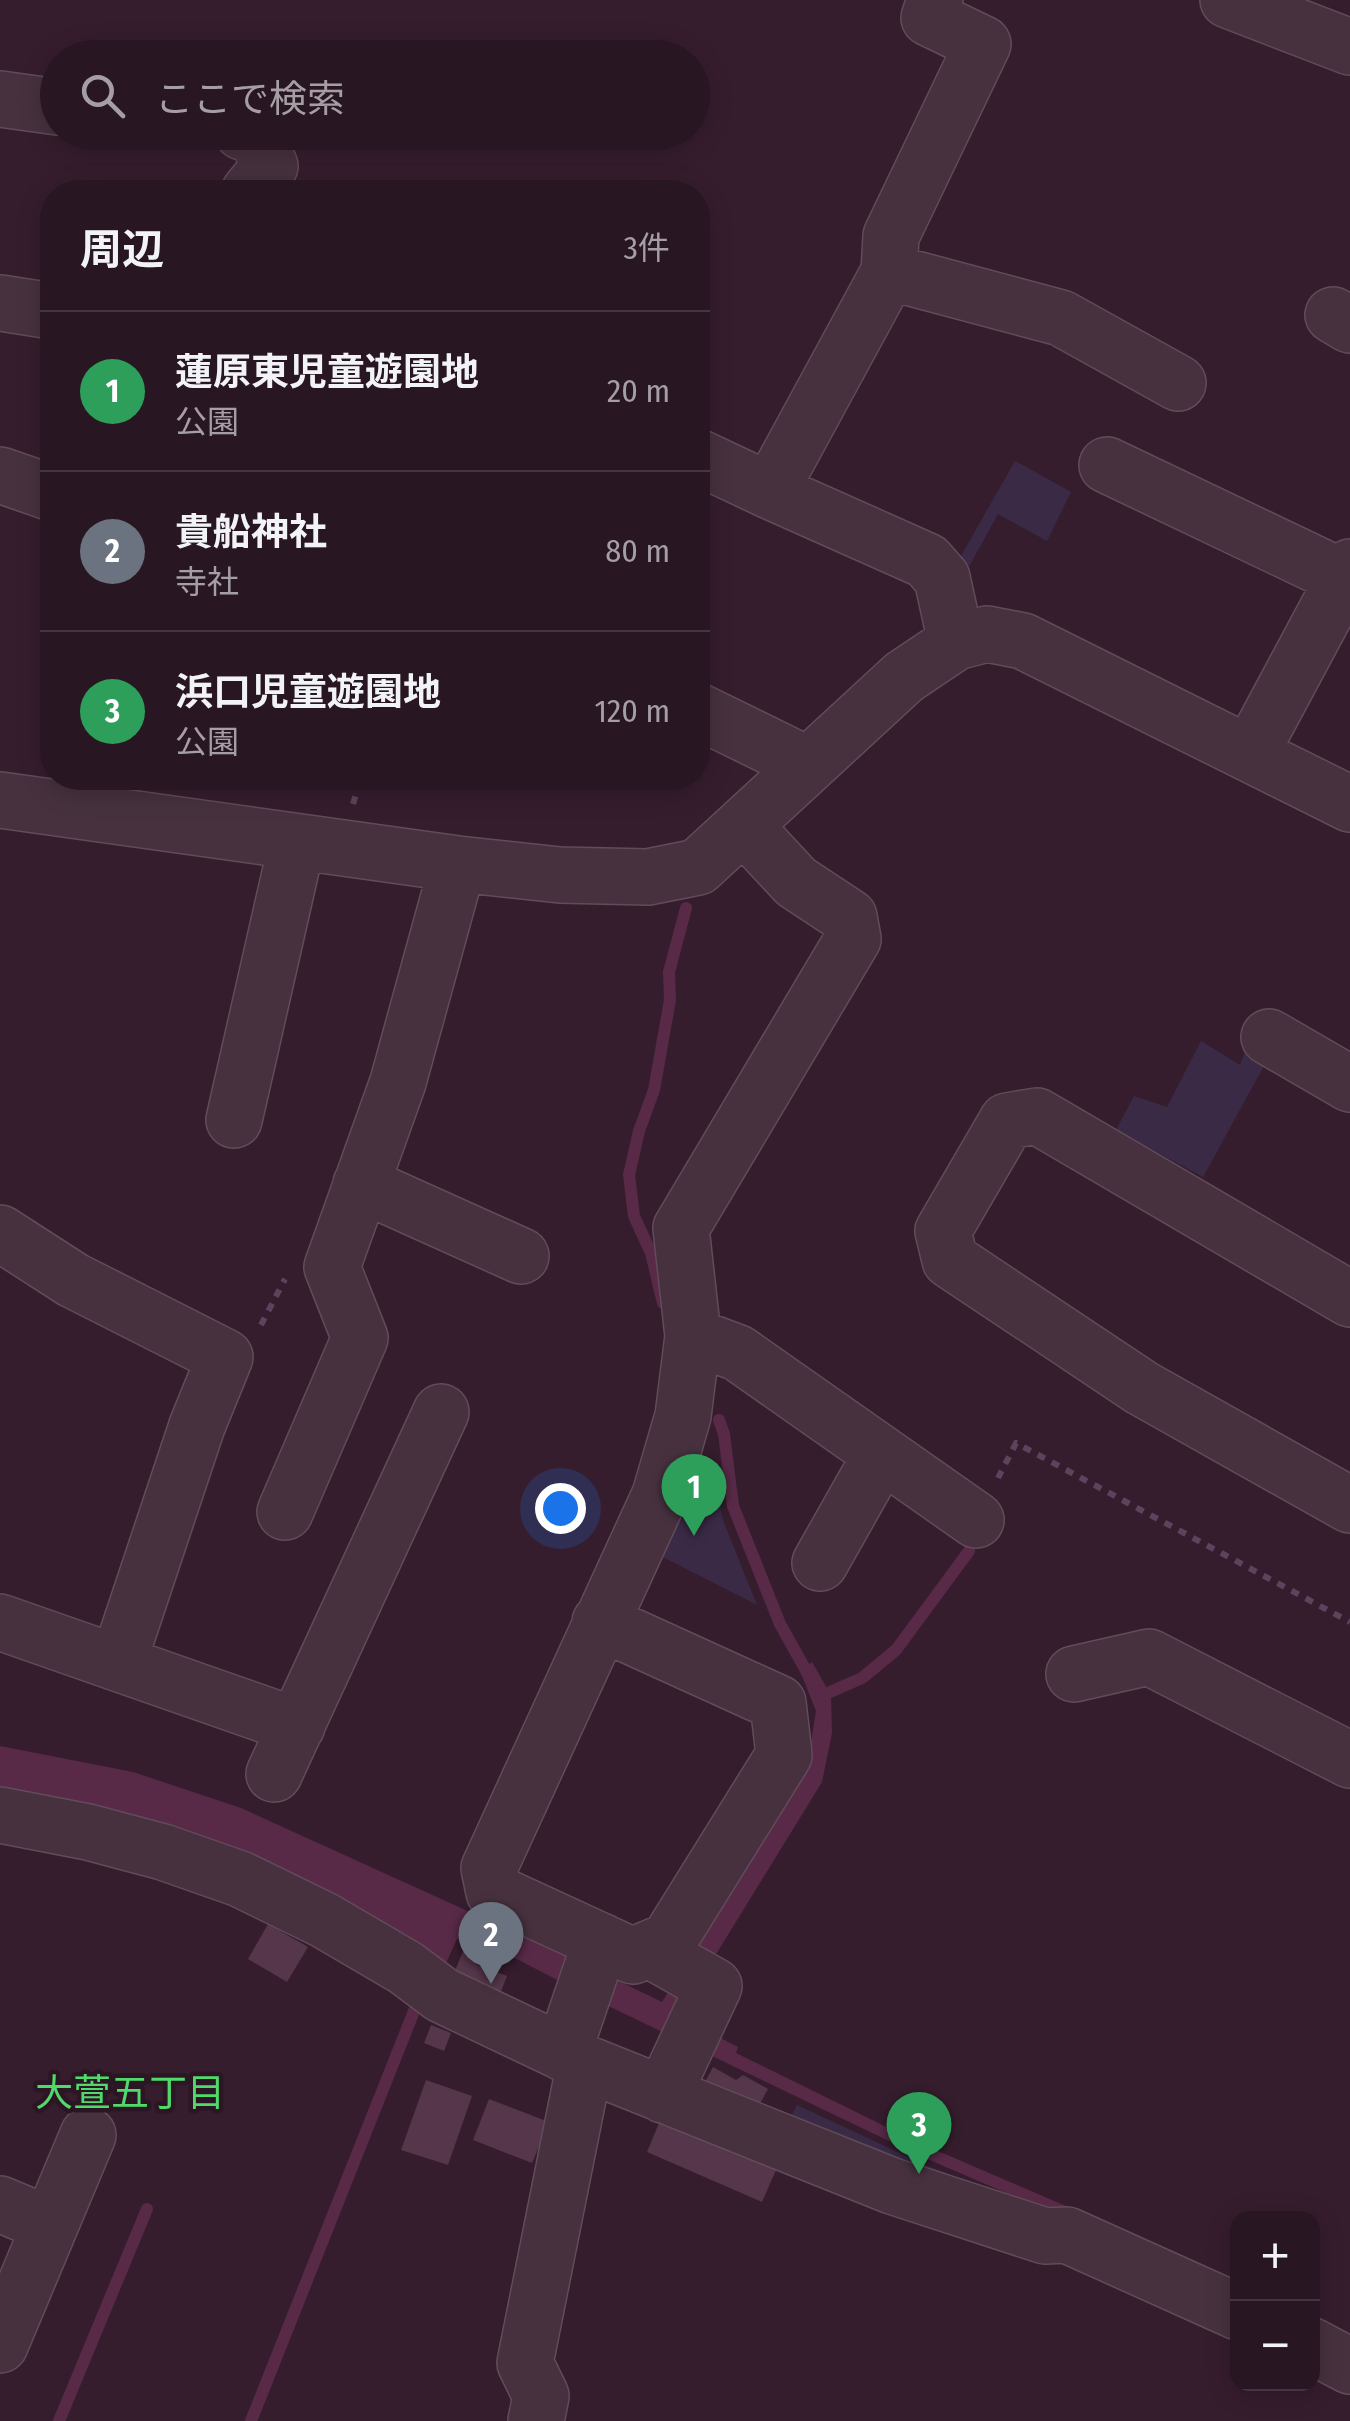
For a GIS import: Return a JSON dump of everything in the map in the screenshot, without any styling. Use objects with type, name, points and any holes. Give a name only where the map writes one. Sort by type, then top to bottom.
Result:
[{"type":"street","points":[[770,491],[889,272],[891,236],[983,44],[928,18],[935,0]]},
{"type":"street","points":[[1228,0],[1350,47]]},
{"type":"street","points":[[0,99],[40,105]]},
{"type":"street","points":[[259,180],[270,166],[262,150]]},
{"type":"street","points":[[889,272],[1061,318],[1178,383]]},
{"type":"street","points":[[0,303],[40,309]]},
{"type":"street","points":[[710,463],[927,561],[942,578],[956,642]]},
{"type":"street","points":[[1107,465],[1347,572],[1250,752]]},
{"type":"street","points":[[0,475],[40,489]]},
{"type":"street","points":[[0,800],[560,876],[648,876],[698,867],[904,677],[956,642],[987,634],[1024,641],[1350,804]]},
{"type":"street","points":[[710,717],[808,765]]},
{"type":"street","points":[[744,826],[796,882],[849,917],[853,939],[681,1228],[693,1336],[683,1416],[660,1495],[489,1868],[494,1892],[651,1996],[892,2186],[1045,2236],[1067,2235],[1230,2308]]},
{"type":"street","points":[[234,1120],[297,843]]},
{"type":"street","points":[[286,1512],[360,1338],[332,1267],[398,1082],[458,864]]},
{"type":"street","points":[[1268,1037],[1350,1084]]},
{"type":"street","points":[[1350,1299],[1036,1116],[1007,1121],[943,1231],[950,1260],[1142,1388],[1350,1505]]},
{"type":"street","points":[[361,1184],[521,1256]]},
{"type":"street","points":[[0,1233],[73,1280],[226,1357],[197,1426],[118,1663]]},
{"type":"street","points":[[693,1336],[738,1353],[976,1520]]},
{"type":"street","points":[[0,1622],[118,1663],[286,1750],[442,1412]]},
{"type":"street","points":[[820,1563],[882,1455]]},
{"type":"street","points":[[536,2421],[541,2396],[525,2363],[574,2058],[651,1996],[669,1940],[784,1755],[778,1703],[600,1622]]},
{"type":"street","points":[[1074,1674],[1149,1657],[1350,1760]]},
{"type":"street","points":[[0,1815],[163,1852],[240,1879],[324,1920],[427,1983],[574,2058]]},
{"type":"street","points":[[574,2058],[651,1996]]},
{"type":"street","points":[[0,2346],[88,2135]]},
{"type":"street","points":[[0,2204],[50,2225]]},
{"type":"path","points":[[226,1357],[248,1350],[288,1272],[309,1280],[332,1267]]},
{"type":"path","points":[[976,1520],[1016,1443],[1350,1622]]},
{"type":"shaded area","points":[[1015,461],[1071,492],[1047,541],[998,514],[955,592],[953,570]]},
{"type":"shaded area","points":[[1251,1035],[1271,1053],[1203,1177],[1116,1130],[1134,1096],[1167,1107],[1201,1041],[1240,1065]]},
{"type":"shaded area","points":[[685,1467],[715,1478],[723,1520],[757,1605],[653,1552]]},
{"type":"shaded area","points":[[812,1662],[831,1695],[832,1733],[822,1782],[678,2016],[738,2047],[736,2053],[915,2141],[1230,2277],[1230,2289],[918,2155],[478,1939],[457,1939],[442,1972],[389,1925],[261,1864],[0,1796],[0,1746],[133,1772],[241,1808],[662,2002],[807,1767],[816,1711],[800,1671]]},
{"type":"shaded area","points":[[797,2105],[923,2164],[1053,2216],[786,2127]]},
{"type":"building","points":[[268,1924],[308,1947],[287,1982],[248,1959]]},
{"type":"building","points":[[466,1944],[482,1950],[476,1964],[507,1976],[497,2002],[452,1978]]},
{"type":"building","points":[[431,2025],[451,2033],[444,2051],[424,2043]]},
{"type":"building","points":[[713,2067],[736,2080],[743,2075],[768,2089],[756,2111],[704,2084]]},
{"type":"building","points":[[426,2080],[472,2096],[448,2165],[401,2150]]},
{"type":"building","points":[[489,2099],[554,2124],[532,2163],[473,2140]]},
{"type":"building","points":[[670,2120],[785,2170],[776,2170],[762,2202],[647,2152],[659,2123],[667,2127]]},
{"type":"waterway","points":[[663,1303],[651,1253],[634,1216],[629,1175],[654,1090],[670,1000],[669,972],[686,908]]},
{"type":"waterway","points":[[719,1420],[733,1506],[780,1624],[813,1683]]},
{"type":"waterway","points":[[821,1696],[862,1678],[896,1650],[969,1551]]},
{"type":"waterway","points":[[251,2421],[420,1996]]},
{"type":"waterway","points":[[59,2421],[147,2209]]},
{"type":"place","name":"蓮原東児童遊園地","points":[[694,1536]]},
{"type":"place","name":"貴船神社","points":[[491,1984]]},
{"type":"place","name":"浜口児童遊園地","points":[[919,2174]]},
{"type":"district","name":"大萱五丁目","points":[[130,2093]]}]
